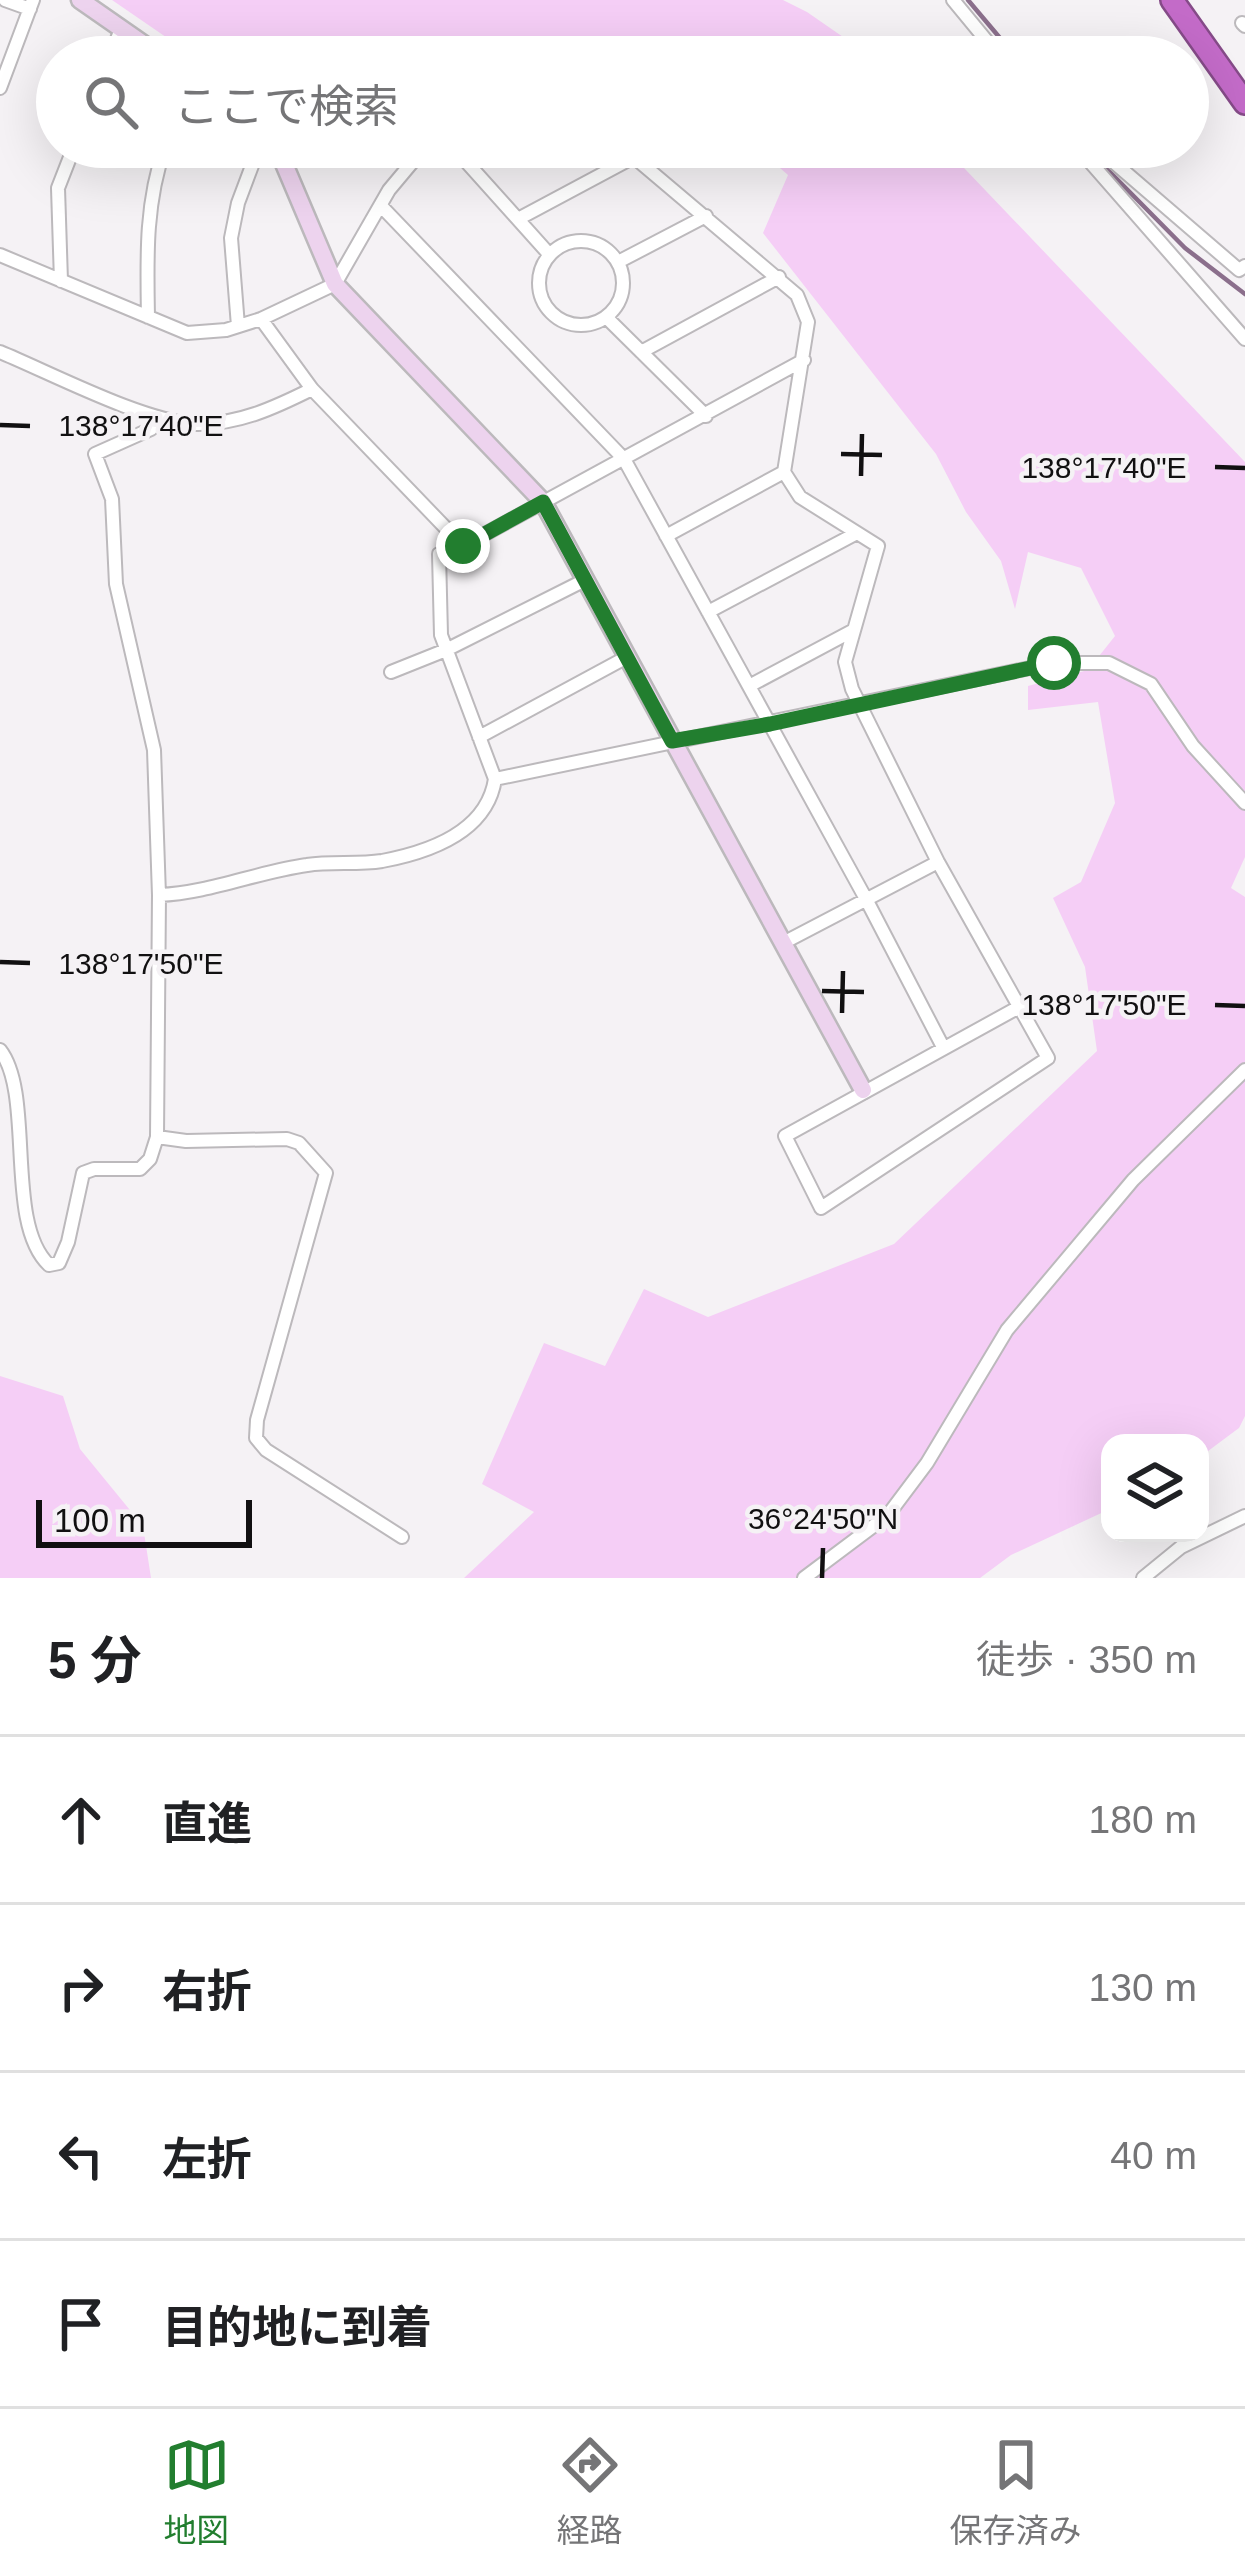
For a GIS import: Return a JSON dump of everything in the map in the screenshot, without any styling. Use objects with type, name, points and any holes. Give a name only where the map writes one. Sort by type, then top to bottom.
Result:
[{"type":"highway","points":[[1172,0],[1198,36]]},
{"type":"highway","points":[[1209,52],[1245,103]]},
{"type":"street","points":[[0,88],[31,4],[5,0]]},
{"type":"street","points":[[80,0],[132,36]]},
{"type":"street","points":[[953,0],[983,36]]},
{"type":"street","points":[[118,36],[121,28]]},
{"type":"street","points":[[61,281],[58,188],[66,168]]},
{"type":"street","points":[[148,317],[147,232],[157,168]]},
{"type":"street","points":[[238,326],[231,238],[238,203],[254,168]]},
{"type":"street","points":[[286,168],[335,284],[543,502],[863,1090]]},
{"type":"street","points":[[0,255],[187,333],[238,326],[335,284],[389,190],[407,168]]},
{"type":"street","points":[[472,168],[549,254]]},
{"type":"street","points":[[518,218],[613,168]]},
{"type":"street","points":[[647,168],[797,295],[808,322],[784,472],[800,496],[878,546],[845,662],[938,862],[1048,1058],[821,1208],[785,1136],[1019,1007]]},
{"type":"street","points":[[1095,168],[1245,339]]},
{"type":"street","points":[[1120,168],[1239,270],[1245,266]]},
{"type":"street","points":[[382,207],[624,459],[943,1048]]},
{"type":"street","points":[[618,262],[706,216]]},
{"type":"street","points":[[592,242],[618,262],[622,284],[607,318],[575,323],[549,310],[540,295],[539,281],[549,254],[563,245],[592,242]]},
{"type":"street","points":[[641,352],[779,277]]},
{"type":"street","points":[[607,318],[706,416]]},
{"type":"street","points":[[261,319],[313,389],[463,546]]},
{"type":"street","points":[[0,352],[158,418],[197,424],[267,411],[313,389]]},
{"type":"street","points":[[159,895],[308,864],[380,861],[426,848],[470,828],[491,802],[495,779],[437,614],[439,554],[463,546],[804,360]]},
{"type":"street","points":[[0,1051],[13,1074],[22,1183],[37,1254],[49,1265],[59,1262],[68,1242],[83,1173],[140,1169],[150,1160],[157,1137],[159,895],[154,750],[116,584],[112,499],[95,454],[151,429],[158,418]]},
{"type":"street","points":[[666,536],[784,472]]},
{"type":"street","points":[[708,612],[857,533]]},
{"type":"street","points":[[392,672],[585,580]]},
{"type":"street","points":[[748,686],[854,630]]},
{"type":"street","points":[[479,737],[627,657]]},
{"type":"street","points":[[495,779],[1054,663],[1109,663],[1150,684],[1193,746],[1245,803]]},
{"type":"street","points":[[783,944],[938,862]]},
{"type":"street","points":[[804,1578],[888,1515],[927,1463],[1007,1330],[1133,1180],[1245,1070]]},
{"type":"street","points":[[157,1137],[287,1139],[299,1143],[326,1173],[257,1420],[256,1438],[266,1450],[402,1537]]},
{"type":"street","points":[[1143,1578],[1181,1547],[1245,1516]]},
{"type":"shaded area","points":[[112,0],[783,0],[842,36],[436,36],[164,36]]},
{"type":"shaded area","points":[[780,168],[964,168],[1245,462],[1245,857],[1231,888],[1245,897],[1245,1416],[1239,1428],[1209,1450],[1209,1434],[1101,1434],[1101,1513],[1011,1555],[980,1578],[464,1578],[534,1512],[482,1484],[544,1343],[605,1366],[644,1289],[708,1317],[894,1244],[1097,1051],[1085,967],[1053,898],[1081,882],[1115,803],[1098,702],[1028,710],[1028,686],[1088,670],[1115,636],[1081,568],[1028,552],[1015,609],[1001,561],[966,512],[936,454],[763,233],[788,175]]},
{"type":"shaded area","points":[[0,1376],[63,1396],[80,1449],[143,1526],[151,1578],[0,1578]]},
{"type":"waterway","points":[[968,0],[998,36]]},
{"type":"waterway","points":[[1106,168],[1185,248],[1245,294]]},
{"type":"route","points":[[463,546],[543,502],[672,741],[1054,663]]}]
